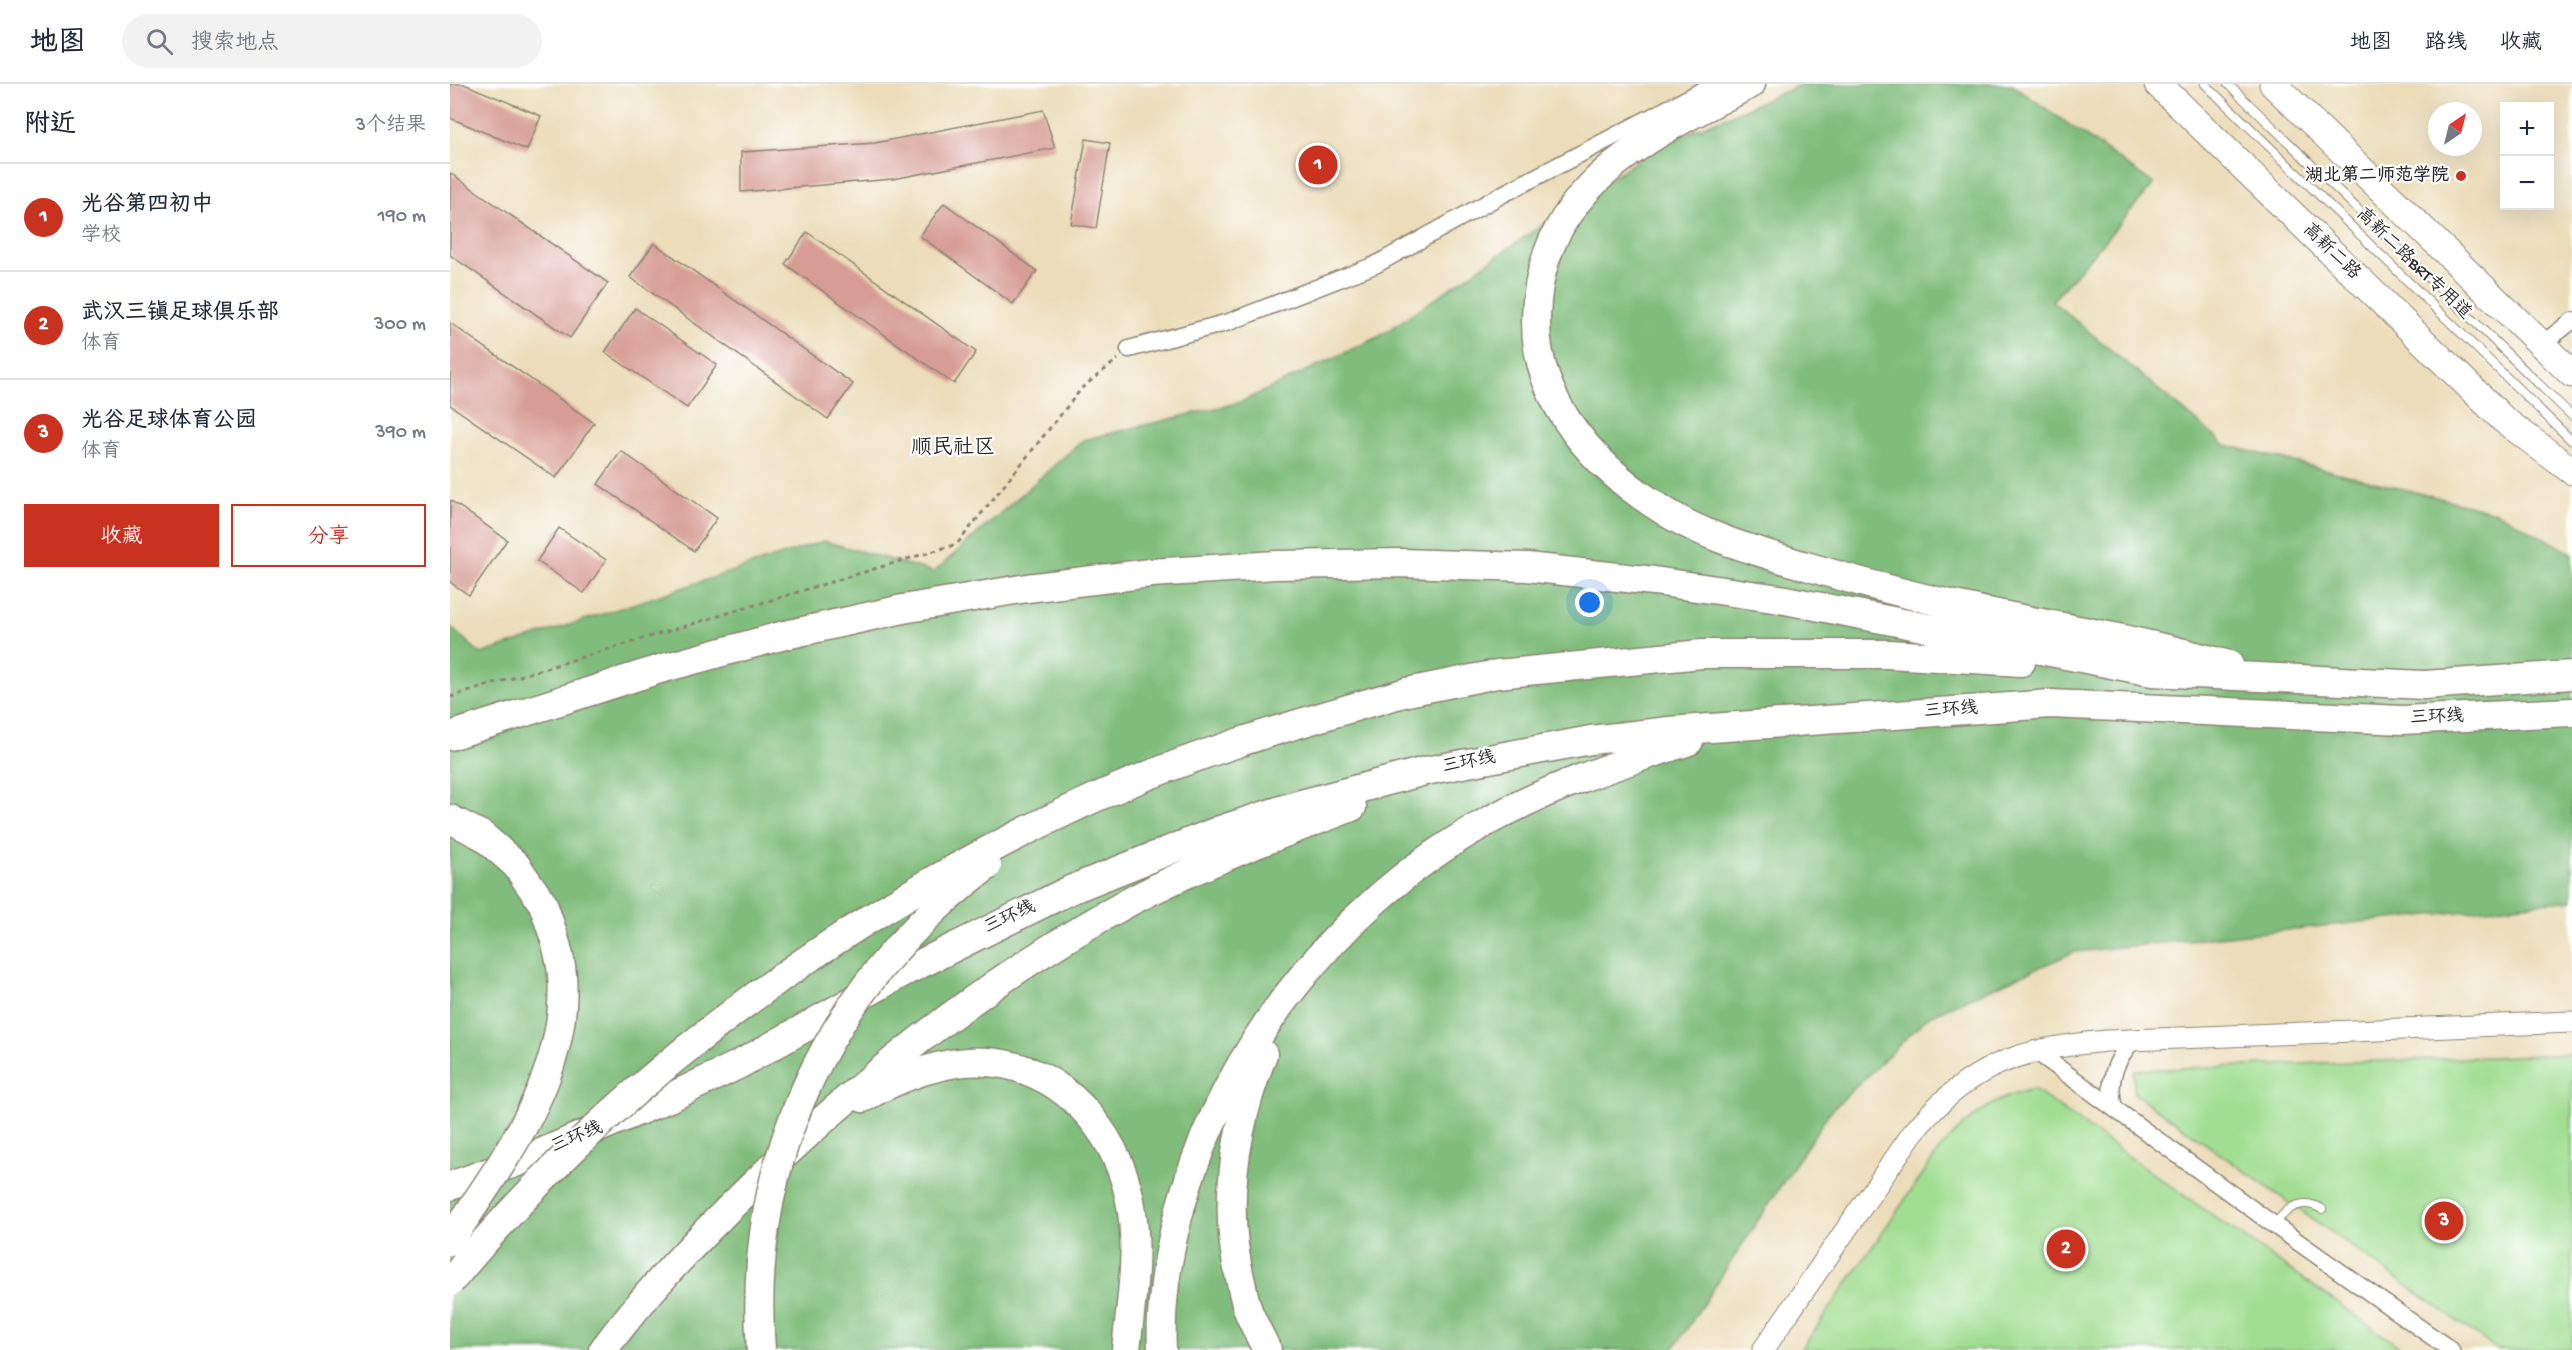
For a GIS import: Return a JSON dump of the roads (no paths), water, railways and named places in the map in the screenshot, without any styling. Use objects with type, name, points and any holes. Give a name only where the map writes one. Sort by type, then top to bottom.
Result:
[{"type":"highway","points":[[1751,84],[1677,122],[1622,157],[1599,176],[1576,200],[1557,230],[1543,263],[1536,297],[1535,333],[1542,368],[1550,390],[1573,431],[1601,463],[1632,489],[1671,515],[1713,535],[1823,571],[1956,606],[2184,652],[2277,679]]},
{"type":"highway","name":"三环线","points":[[450,735],[660,669],[781,636],[903,609],[1027,588],[1151,573],[1276,565],[1390,563],[1527,567],[1654,581],[1780,599],[2152,672],[2424,685],[2572,675]]},
{"type":"highway","points":[[450,1282],[534,1189],[625,1101],[693,1045],[781,978],[872,915],[970,859],[1073,808],[1192,760],[1293,725],[1407,692],[1497,674],[1702,654],[1888,654],[2152,672]]},
{"type":"highway","name":"三环线","points":[[450,1186],[529,1158],[669,1098],[740,1064],[902,973],[1070,890],[1146,858],[1290,807],[1425,771],[1591,740],[1755,724],[2050,704],[2402,720],[2572,712]]},
{"type":"highway","points":[[1162,1350],[1166,1270],[1180,1206],[1198,1148],[1233,1078],[1284,1000],[1321,956],[1368,908],[1420,865],[1482,824],[1598,771],[1698,738],[1755,724]]},
{"type":"highway","points":[[603,1350],[676,1263],[812,1128],[950,1016],[1056,945],[1134,900],[1289,831],[1386,794],[1505,756]]},
{"type":"highway","points":[[761,1350],[759,1318],[761,1255],[771,1192],[787,1131],[811,1075],[843,1018],[880,969],[922,921],[993,861],[1073,808]]},
{"type":"highway","points":[[450,819],[483,836],[516,865],[543,904],[557,948],[562,975],[562,1011],[556,1047],[528,1118],[450,1241]]},
{"type":"highway","points":[[1267,1350],[1248,1311],[1234,1254],[1230,1195],[1238,1137],[1250,1089],[1284,1000]]},
{"type":"highway","points":[[812,1128],[870,1094],[901,1080],[956,1063],[987,1062],[1018,1067],[1047,1079],[1072,1097],[1094,1121],[1111,1145],[1123,1172],[1131,1202],[1133,1275],[1126,1350]]},
{"type":"main road","name":"高新二路","points":[[2158,84],[2504,420],[2572,491]]},
{"type":"main road","points":[[2273,84],[2572,374]]},
{"type":"main road","name":"高新二路","points":[[2504,420],[2572,471]]},
{"type":"street","points":[[1129,349],[1229,322],[1375,265],[1503,194],[1715,84]]},
{"type":"street","points":[[2541,345],[2572,321]]},
{"type":"street","points":[[1763,1350],[1912,1134],[1932,1110],[1953,1091],[1980,1072],[2010,1058],[2034,1050],[2066,1045],[2133,1040],[2572,1022]]},
{"type":"street","points":[[2114,1108],[2110,1094],[2114,1067],[2133,1040]]},
{"type":"street","points":[[2034,1050],[2274,1225],[2451,1350]]},
{"type":"lane","name":"高新二路BRT专用道","points":[[2205,84],[2572,441]]},
{"type":"lane","name":"高新二路BRT专用道","points":[[2228,84],[2572,416]]},
{"type":"lane","points":[[2274,1225],[2292,1206],[2305,1203],[2322,1209]]},
{"type":"place","name":"光谷第四初中","points":[[1318,165]]},
{"type":"place","name":"湖北第二师范学院","points":[[2461,176]]},
{"type":"place","name":"光谷足球体育公园","points":[[2444,1221]]},
{"type":"place","name":"武汉三镇足球俱乐部","points":[[2066,1249]]},
{"type":"district","name":"顺民社区","points":[[953,449]]}]
